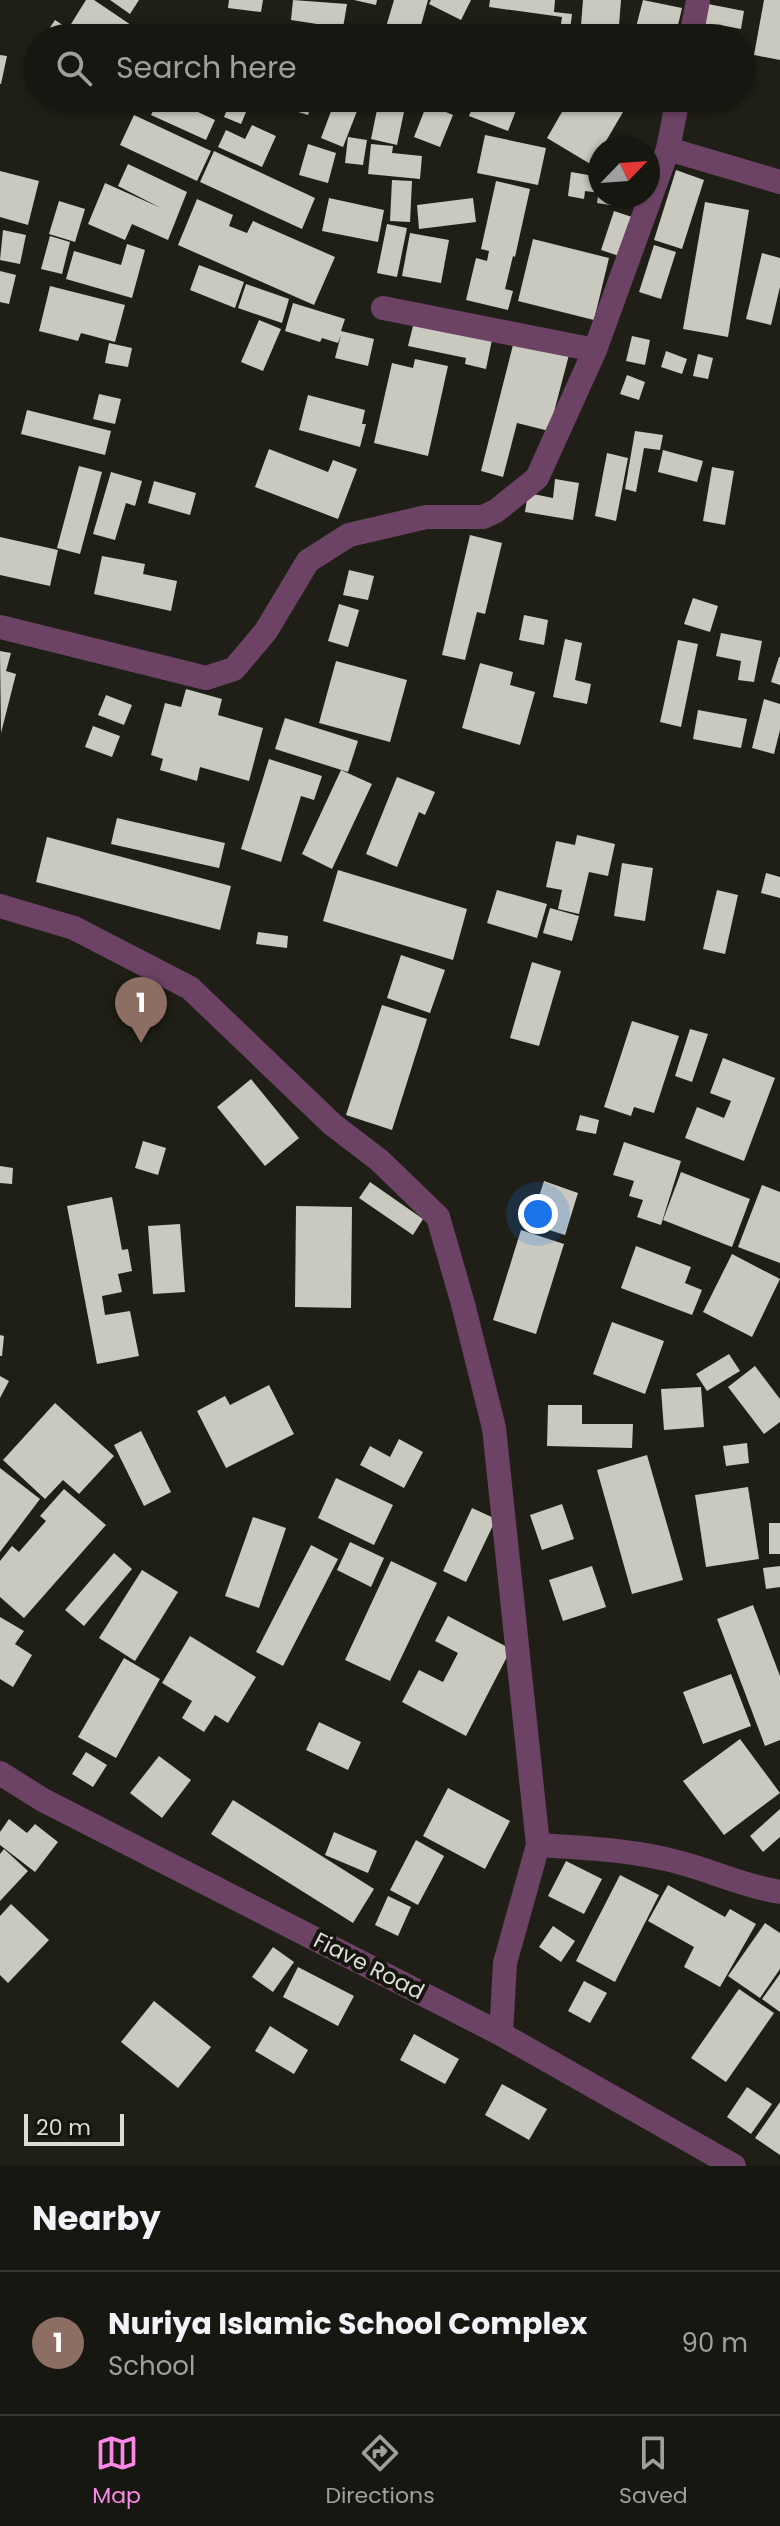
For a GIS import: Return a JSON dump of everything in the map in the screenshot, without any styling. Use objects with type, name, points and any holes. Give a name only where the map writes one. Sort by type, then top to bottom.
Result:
[{"type":"street","points":[[694,24],[698,0]]},
{"type":"street","points":[[0,627],[206,678],[234,669],[266,631],[308,561],[349,535],[426,517],[483,517],[496,511],[537,478],[595,350],[668,149],[675,112]]},
{"type":"street","points":[[668,149],[780,182]]},
{"type":"street","points":[[383,308],[595,350]]},
{"type":"street","points":[[0,906],[74,928],[190,988],[332,1124],[379,1160],[438,1217],[494,1428],[538,1845],[505,1963],[501,2034]]},
{"type":"street","name":"Fiave Road","points":[[0,1773],[43,1800],[501,2034],[734,2166]]},
{"type":"street","points":[[538,1845],[607,1849],[683,1863],[752,1887],[780,1892]]},
{"type":"building","points":[[86,0],[94,0],[130,24],[71,24]]},
{"type":"building","points":[[110,0],[139,0],[130,14]]},
{"type":"building","points":[[229,0],[263,0],[261,12],[228,8]]},
{"type":"building","points":[[293,0],[347,4],[344,24],[291,20]]},
{"type":"building","points":[[354,0],[377,0],[376,5]]},
{"type":"building","points":[[394,0],[428,0],[421,24],[387,24]]},
{"type":"building","points":[[431,0],[471,0],[461,20],[429,4]]},
{"type":"building","points":[[490,0],[555,0],[554,12],[572,14],[571,24],[561,24],[562,17],[489,7]]},
{"type":"building","points":[[583,0],[621,0],[619,24],[581,24]]},
{"type":"building","points":[[643,0],[682,8],[678,24],[637,24]]},
{"type":"building","points":[[764,0],[780,0],[780,60],[756,55]]},
{"type":"building","points":[[703,3],[744,11],[742,24],[699,24]]},
{"type":"building","points":[[0,55],[7,56],[1,84],[0,84]]},
{"type":"building","points":[[152,112],[198,112],[215,120],[206,140],[151,115]]},
{"type":"building","points":[[226,112],[246,112],[241,124],[224,117]]},
{"type":"building","points":[[331,112],[357,112],[343,147],[321,138]]},
{"type":"building","points":[[377,112],[404,112],[397,145],[371,139]]},
{"type":"building","points":[[424,112],[453,115],[440,147],[414,137]]},
{"type":"building","points":[[471,112],[515,112],[508,131],[469,116]]},
{"type":"building","points":[[562,112],[623,112],[609,136],[588,136],[588,163],[547,138]]},
{"type":"building","points":[[134,115],[211,151],[197,181],[120,145]]},
{"type":"building","points":[[252,125],[276,136],[262,167],[218,147],[226,130],[245,139]]},
{"type":"building","points":[[485,135],[546,148],[538,185],[477,173]]},
{"type":"building","points":[[348,137],[367,140],[363,165],[345,163]]},
{"type":"building","points":[[308,144],[336,153],[328,183],[299,175]]},
{"type":"building","points":[[371,144],[393,146],[392,153],[422,156],[420,179],[368,174]]},
{"type":"building","points":[[214,151],[315,198],[302,229],[200,182]]},
{"type":"building","points":[[128,164],[187,192],[168,240],[132,224],[125,240],[88,224],[105,183],[161,208],[118,186]]},
{"type":"building","points":[[676,170],[704,180],[682,249],[654,240]]},
{"type":"building","points":[[0,171],[39,181],[28,225],[0,217]]},
{"type":"building","points":[[571,172],[588,175],[588,191],[585,191],[584,199],[568,196]]},
{"type":"building","points":[[392,180],[412,181],[410,222],[390,221]]},
{"type":"building","points":[[496,181],[530,189],[505,289],[513,291],[508,310],[466,300],[476,258],[487,261],[489,251],[481,249]]},
{"type":"building","points":[[329,198],[384,210],[378,242],[322,231]]},
{"type":"building","points":[[473,198],[476,222],[419,229],[417,205]]},
{"type":"building","points":[[197,199],[233,215],[229,226],[247,233],[253,221],[335,257],[314,305],[178,245]]},
{"type":"building","points":[[59,201],[85,209],[75,242],[49,234]]},
{"type":"building","points":[[705,202],[749,210],[728,337],[683,329]]},
{"type":"building","points":[[614,211],[635,218],[622,257],[601,250]]},
{"type":"building","points":[[387,224],[407,228],[397,277],[377,273]]},
{"type":"building","points":[[3,230],[26,235],[20,264],[0,260]]},
{"type":"building","points":[[410,233],[449,240],[441,283],[402,276]]},
{"type":"building","points":[[50,236],[70,242],[62,274],[41,269]]},
{"type":"building","points":[[533,239],[609,258],[594,320],[518,301]]},
{"type":"building","points":[[127,244],[145,250],[132,298],[66,279],[74,251],[121,265]]},
{"type":"building","points":[[654,245],[676,252],[661,299],[639,292]]},
{"type":"building","points":[[762,253],[780,258],[780,287],[771,325],[746,319]]},
{"type":"building","points":[[199,265],[244,282],[235,308],[190,290]]},
{"type":"building","points":[[0,271],[16,275],[9,304],[0,302]]},
{"type":"building","points":[[246,284],[289,299],[282,323],[238,308]]},
{"type":"building","points":[[50,286],[125,305],[115,342],[81,333],[78,341],[39,331]]},
{"type":"building","points":[[293,303],[345,319],[341,331],[374,339],[368,366],[335,358],[341,335],[338,343],[322,338],[320,342],[285,331]]},
{"type":"building","points":[[415,318],[493,335],[486,369],[465,364],[466,358],[408,346]]},
{"type":"building","points":[[259,320],[281,329],[263,371],[241,362]]},
{"type":"building","points":[[632,336],[650,340],[645,365],[626,361]]},
{"type":"building","points":[[515,337],[570,351],[549,431],[517,423],[503,477],[481,471]]},
{"type":"building","points":[[109,343],[132,348],[128,367],[105,363]]},
{"type":"building","points":[[666,351],[687,359],[682,374],[661,367]]},
{"type":"building","points":[[698,354],[713,358],[708,379],[693,376]]},
{"type":"building","points":[[415,359],[448,366],[428,456],[374,443],[392,363],[413,368]]},
{"type":"building","points":[[627,375],[645,382],[639,400],[620,394]]},
{"type":"building","points":[[99,394],[121,399],[115,424],[93,419]]},
{"type":"building","points":[[308,395],[365,410],[362,424],[366,424],[360,447],[299,430]]},
{"type":"building","points":[[27,410],[111,431],[105,455],[21,434]]},
{"type":"building","points":[[635,431],[663,435],[660,450],[644,448],[636,492],[625,489]]},
{"type":"building","points":[[269,449],[328,472],[333,460],[357,469],[338,519],[255,487]]},
{"type":"building","points":[[663,450],[703,461],[697,482],[658,472]]},
{"type":"building","points":[[607,453],[628,458],[616,521],[595,516]]},
{"type":"building","points":[[79,466],[102,472],[80,554],[57,548]]},
{"type":"building","points":[[712,467],[734,471],[725,525],[703,521]]},
{"type":"building","points":[[111,472],[142,481],[135,506],[126,503],[115,540],[93,534]]},
{"type":"building","points":[[555,479],[579,483],[573,520],[525,512],[528,493],[553,498]]},
{"type":"building","points":[[154,481],[196,493],[190,515],[148,503]]},
{"type":"building","points":[[470,535],[502,543],[485,614],[477,612],[465,660],[442,655]]},
{"type":"building","points":[[0,537],[58,550],[50,586],[0,575]]},
{"type":"building","points":[[102,556],[145,564],[143,574],[177,581],[171,611],[94,594]]},
{"type":"building","points":[[349,570],[374,576],[368,600],[343,595]]},
{"type":"building","points":[[693,598],[718,606],[710,632],[684,624]]},
{"type":"building","points":[[339,604],[359,610],[348,647],[328,641]]},
{"type":"building","points":[[524,615],[548,620],[544,645],[519,640]]},
{"type":"building","points":[[721,633],[762,641],[754,682],[738,680],[741,661],[716,656]]},
{"type":"building","points":[[565,639],[582,643],[575,680],[591,684],[587,704],[553,697]]},
{"type":"building","points":[[678,640],[698,644],[681,727],[660,722]]},
{"type":"building","points":[[0,651],[11,653],[6,671],[16,674],[1,733]]},
{"type":"building","points":[[780,657],[780,685],[771,682]]},
{"type":"building","points":[[336,661],[407,680],[390,742],[319,723]]},
{"type":"building","points":[[480,663],[513,672],[510,685],[535,692],[520,745],[462,728]]},
{"type":"building","points":[[186,689],[222,699],[218,715],[263,728],[249,781],[200,767],[197,781],[160,770],[163,759],[151,755],[165,703],[181,707]]},
{"type":"building","points":[[106,695],[132,705],[124,725],[98,715]]},
{"type":"building","points":[[764,699],[780,704],[780,730],[774,754],[752,748]]},
{"type":"building","points":[[698,710],[747,719],[741,748],[693,739]]},
{"type":"building","points":[[285,718],[358,741],[348,772],[275,749]]},
{"type":"building","points":[[93,726],[120,736],[112,757],[85,747]]},
{"type":"building","points":[[269,759],[322,776],[314,800],[301,796],[281,862],[241,849]]},
{"type":"building","points":[[341,770],[372,784],[332,869],[302,854]]},
{"type":"building","points":[[397,777],[435,792],[425,815],[419,812],[397,867],[366,854]]},
{"type":"building","points":[[117,818],[225,843],[219,868],[111,844]]},
{"type":"building","points":[[577,835],[615,844],[608,876],[589,872],[579,914],[558,909],[562,890],[546,887],[556,841],[575,845]]},
{"type":"building","points":[[47,837],[231,886],[220,930],[36,882]]},
{"type":"building","points":[[622,863],[653,868],[645,921],[614,916]]},
{"type":"building","points":[[338,870],[467,909],[453,960],[323,921]]},
{"type":"building","points":[[766,873],[780,877],[780,898],[761,893]]},
{"type":"building","points":[[497,890],[547,904],[537,938],[487,923]]},
{"type":"building","points":[[717,890],[738,895],[725,954],[703,949]]},
{"type":"building","points":[[550,908],[579,916],[572,941],[543,933]]},
{"type":"building","points":[[258,932],[288,936],[287,948],[256,944]]},
{"type":"building","points":[[401,955],[445,970],[430,1013],[387,998]]},
{"type":"building","points":[[532,962],[561,971],[539,1046],[510,1038]]},
{"type":"building","points":[[382,1005],[427,1019],[392,1130],[346,1115]]},
{"type":"building","points":[[632,1021],[679,1036],[654,1113],[634,1107],[631,1116],[604,1107]]},
{"type":"building","points":[[690,1029],[708,1034],[692,1082],[675,1076]]},
{"type":"building","points":[[723,1058],[775,1078],[744,1161],[685,1138],[697,1107],[724,1118],[731,1101],[710,1093]]},
{"type":"building","points":[[251,1079],[299,1138],[265,1166],[217,1107]]},
{"type":"building","points":[[580,1115],[599,1120],[596,1134],[576,1130]]},
{"type":"building","points":[[143,1141],[166,1148],[158,1175],[135,1168]]},
{"type":"building","points":[[624,1142],[681,1161],[661,1225],[637,1217],[643,1200],[629,1196],[634,1181],[613,1175]]},
{"type":"building","points":[[0,1166],[13,1168],[12,1184],[0,1183]]},
{"type":"building","points":[[681,1172],[750,1199],[732,1247],[663,1220]]},
{"type":"building","points":[[544,1181],[578,1193],[565,1235],[530,1224]]},
{"type":"building","points":[[370,1182],[423,1219],[413,1235],[359,1198]]},
{"type":"building","points":[[762,1185],[780,1192],[780,1263],[738,1247]]},
{"type":"building","points":[[112,1197],[122,1250],[128,1249],[132,1271],[118,1274],[122,1292],[102,1296],[105,1315],[130,1311],[139,1356],[97,1364],[67,1206]]},
{"type":"building","points":[[296,1206],[352,1207],[351,1308],[295,1307]]},
{"type":"building","points":[[180,1224],[185,1292],[153,1294],[148,1226]]},
{"type":"building","points":[[521,1230],[564,1244],[536,1334],[493,1320]]},
{"type":"building","points":[[636,1246],[691,1267],[685,1283],[702,1290],[692,1315],[621,1288]]},
{"type":"building","points":[[732,1254],[780,1279],[752,1337],[703,1312]]},
{"type":"building","points":[[612,1322],[664,1341],[645,1394],[593,1374]]},
{"type":"building","points":[[0,1335],[4,1336],[2,1356],[0,1356]]},
{"type":"building","points":[[729,1354],[740,1371],[707,1391],[696,1374]]},
{"type":"building","points":[[755,1366],[780,1399],[780,1422],[764,1434],[728,1387]]},
{"type":"building","points":[[0,1376],[9,1381],[0,1398]]},
{"type":"building","points":[[269,1385],[294,1434],[226,1468],[197,1411],[225,1396],[230,1405]]},
{"type":"building","points":[[701,1387],[704,1427],[664,1430],[661,1389]]},
{"type":"building","points":[[55,1403],[114,1456],[79,1494],[63,1480],[45,1499],[3,1460]]},
{"type":"building","points":[[548,1405],[582,1405],[582,1424],[633,1424],[632,1448],[547,1446]]},
{"type":"building","points":[[141,1431],[171,1492],[144,1506],[114,1445]]},
{"type":"building","points":[[399,1439],[423,1452],[404,1488],[360,1465],[370,1446],[390,1457]]},
{"type":"building","points":[[747,1443],[749,1463],[726,1466],[723,1446]]},
{"type":"building","points":[[647,1455],[683,1580],[632,1594],[597,1470]]},
{"type":"building","points":[[0,1468],[40,1499],[0,1552]]},
{"type":"building","points":[[336,1478],[393,1505],[374,1545],[318,1518]]},
{"type":"building","points":[[748,1487],[759,1559],[706,1567],[695,1495]]},
{"type":"building","points":[[64,1489],[106,1525],[24,1618],[0,1597],[0,1561],[12,1546],[19,1552],[46,1521],[40,1516]]},
{"type":"building","points":[[562,1504],[574,1539],[542,1550],[530,1515]]},
{"type":"building","points":[[472,1508],[496,1519],[466,1582],[443,1571]]},
{"type":"building","points":[[253,1517],[286,1528],[259,1608],[225,1596]]},
{"type":"building","points":[[769,1523],[780,1523],[780,1554],[769,1554]]},
{"type":"building","points":[[350,1542],[384,1558],[371,1587],[337,1570]]},
{"type":"building","points":[[311,1545],[338,1559],[283,1666],[256,1652]]},
{"type":"building","points":[[114,1553],[132,1569],[84,1626],[65,1610]]},
{"type":"building","points":[[391,1561],[437,1583],[390,1681],[345,1660]]},
{"type":"building","points":[[592,1566],[606,1607],[563,1621],[549,1580]]},
{"type":"building","points":[[780,1566],[780,1587],[766,1589],[763,1568]]},
{"type":"building","points":[[142,1570],[178,1592],[135,1661],[99,1638]]},
{"type":"building","points":[[753,1605],[780,1676],[780,1740],[765,1746],[717,1619]]},
{"type":"building","points":[[448,1616],[511,1649],[466,1736],[402,1702],[419,1670],[443,1682],[458,1653],[435,1641]]},
{"type":"building","points":[[0,1617],[24,1631],[15,1644],[32,1655],[13,1687],[0,1679]]},
{"type":"building","points":[[190,1636],[256,1677],[228,1723],[215,1715],[204,1732],[182,1718],[192,1701],[162,1683]]},
{"type":"building","points":[[124,1658],[160,1679],[116,1758],[78,1737]]},
{"type":"building","points":[[731,1674],[751,1726],[703,1744],[683,1692]]},
{"type":"building","points":[[319,1722],[361,1742],[348,1770],[306,1750]]},
{"type":"building","points":[[740,1739],[780,1793],[724,1835],[683,1781]]},
{"type":"building","points":[[86,1752],[107,1765],[93,1787],[72,1774]]},
{"type":"building","points":[[159,1756],[191,1780],[162,1818],[130,1793]]},
{"type":"building","points":[[448,1788],[510,1821],[485,1869],[423,1836]]},
{"type":"building","points":[[233,1800],[374,1889],[353,1923],[211,1834]]},
{"type":"building","points":[[780,1809],[780,1837],[763,1852],[750,1836]]},
{"type":"building","points":[[9,1819],[27,1833],[35,1824],[58,1842],[35,1872],[0,1845],[0,1832]]},
{"type":"building","points":[[334,1832],[377,1851],[368,1873],[325,1855]]},
{"type":"building","points":[[416,1840],[444,1856],[418,1905],[390,1890]]},
{"type":"building","points":[[4,1849],[28,1871],[0,1901],[0,1854]]},
{"type":"building","points":[[566,1861],[602,1879],[584,1914],[548,1896]]},
{"type":"building","points":[[620,1875],[659,1895],[615,1982],[576,1961]]},
{"type":"building","points":[[668,1885],[725,1917],[730,1909],[756,1924],[720,1987],[684,1967],[694,1947],[648,1921]]},
{"type":"building","points":[[388,1896],[411,1907],[398,1936],[375,1925]]},
{"type":"building","points":[[11,1904],[49,1940],[8,1983],[0,1975],[0,1916]]},
{"type":"building","points":[[765,1923],[780,1933],[780,1969],[760,1998],[728,1976]]},
{"type":"building","points":[[553,1926],[575,1941],[561,1962],[539,1947]]},
{"type":"building","points":[[273,1947],[294,1962],[273,1992],[252,1977]]},
{"type":"building","points":[[298,1967],[354,1996],[338,2026],[283,1997]]},
{"type":"building","points":[[780,1974],[780,2012],[762,1999]]},
{"type":"building","points":[[584,1981],[607,1993],[590,2023],[568,2011]]},
{"type":"building","points":[[739,1989],[774,2013],[726,2082],[691,2058]]},
{"type":"building","points":[[154,2001],[211,2047],[178,2088],[121,2042]]},
{"type":"building","points":[[270,2026],[308,2050],[294,2074],[255,2051]]},
{"type":"building","points":[[414,2034],[459,2059],[445,2084],[400,2060]]},
{"type":"building","points":[[502,2084],[547,2109],[529,2140],[485,2115]]},
{"type":"building","points":[[747,2087],[772,2104],[751,2134],[727,2117]]},
{"type":"building","points":[[780,2102],[780,2155],[755,2138]]},
{"type":"place","name":"Nuriya Islamic School Complex","points":[[141,1043]]}]
